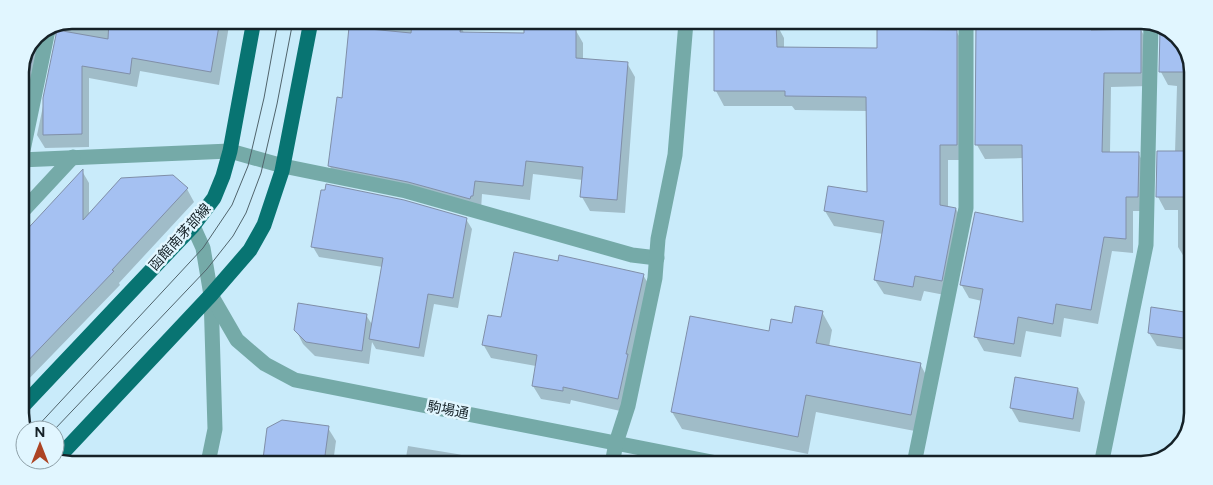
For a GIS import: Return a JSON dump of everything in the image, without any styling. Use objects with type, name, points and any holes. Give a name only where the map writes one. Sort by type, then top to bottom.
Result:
[{"type":"main road","name":"函館南茅部線","points":[[29,399],[193,226],[214,198],[230,151],[252,29]]},
{"type":"main road","points":[[65,450],[211,295],[250,250],[264,224],[283,166],[309,29]]},
{"type":"street","points":[[614,456],[628,406],[655,278],[658,239],[675,154],[685,29]]},
{"type":"street","points":[[916,456],[966,208],[966,29]]},
{"type":"street","points":[[1103,456],[1146,245],[1151,30]]},
{"type":"street","points":[[29,121],[47,37]]},
{"type":"street","points":[[29,160],[230,151],[283,166],[406,191],[632,255],[657,258]]},
{"type":"street","points":[[29,204],[73,157]]},
{"type":"street","points":[[193,226],[203,248],[211,295],[215,429],[209,456]]},
{"type":"street","name":"駒場通","points":[[211,295],[237,340],[265,364],[296,380],[682,456]]},
{"type":"building","points":[[109,29],[218,29],[211,72],[132,58],[130,74],[82,66],[82,134],[43,135],[43,98],[57,32],[61,31],[108,39]]},
{"type":"building","points":[[349,29],[411,33],[411,29],[460,29],[460,32],[524,33],[524,29],[576,29],[576,58],[628,62],[617,200],[580,197],[583,167],[526,161],[523,186],[475,181],[473,196],[470,199],[408,182],[328,166],[337,97],[342,98]]},
{"type":"building","points":[[714,29],[776,29],[777,47],[877,48],[877,29],[957,30],[957,145],[940,145],[940,205],[956,208],[942,281],[915,276],[913,287],[874,280],[884,221],[824,211],[828,186],[867,192],[866,97],[785,96],[785,91],[714,91]]},
{"type":"building","points":[[976,29],[1141,29],[1141,73],[1104,73],[1102,152],[1139,152],[1138,197],[1126,197],[1126,239],[1104,237],[1091,310],[1056,304],[1053,324],[1018,317],[1014,344],[974,337],[983,289],[960,285],[975,212],[1023,222],[1022,145],[975,145]]},
{"type":"building","points":[[1160,33],[1175,45],[1182,58],[1184,72],[1159,72]]},
{"type":"building","points":[[34,51],[29,74],[30,63]]},
{"type":"building","points":[[1157,151],[1184,151],[1184,197],[1156,197]]},
{"type":"building","points":[[83,169],[83,220],[121,178],[173,175],[188,188],[112,270],[114,271],[29,360],[29,227]]},
{"type":"building","points":[[326,184],[404,200],[467,218],[453,298],[428,294],[419,348],[369,339],[383,258],[311,247],[321,190],[325,190]]},
{"type":"building","points":[[514,252],[558,261],[559,255],[644,274],[618,399],[563,387],[563,391],[532,386],[537,355],[482,345],[488,315],[501,317]]},
{"type":"building","points":[[298,303],[367,314],[362,351],[306,342],[294,330]]},
{"type":"building","points":[[795,306],[823,311],[816,343],[921,363],[911,415],[806,395],[798,437],[671,412],[690,316],[769,331],[771,319],[792,323]]},
{"type":"building","points":[[1151,307],[1184,312],[1184,338],[1148,333]]},
{"type":"building","points":[[1015,377],[1078,388],[1073,419],[1010,408]]},
{"type":"building","points":[[282,420],[329,426],[325,456],[263,456],[267,428]]},
{"type":"tram line","points":[[43,420],[203,248],[232,205],[248,166],[264,98],[277,29]]},
{"type":"tram line","points":[[64,420],[207,269],[233,236],[246,213],[261,173],[291,29]]}]
